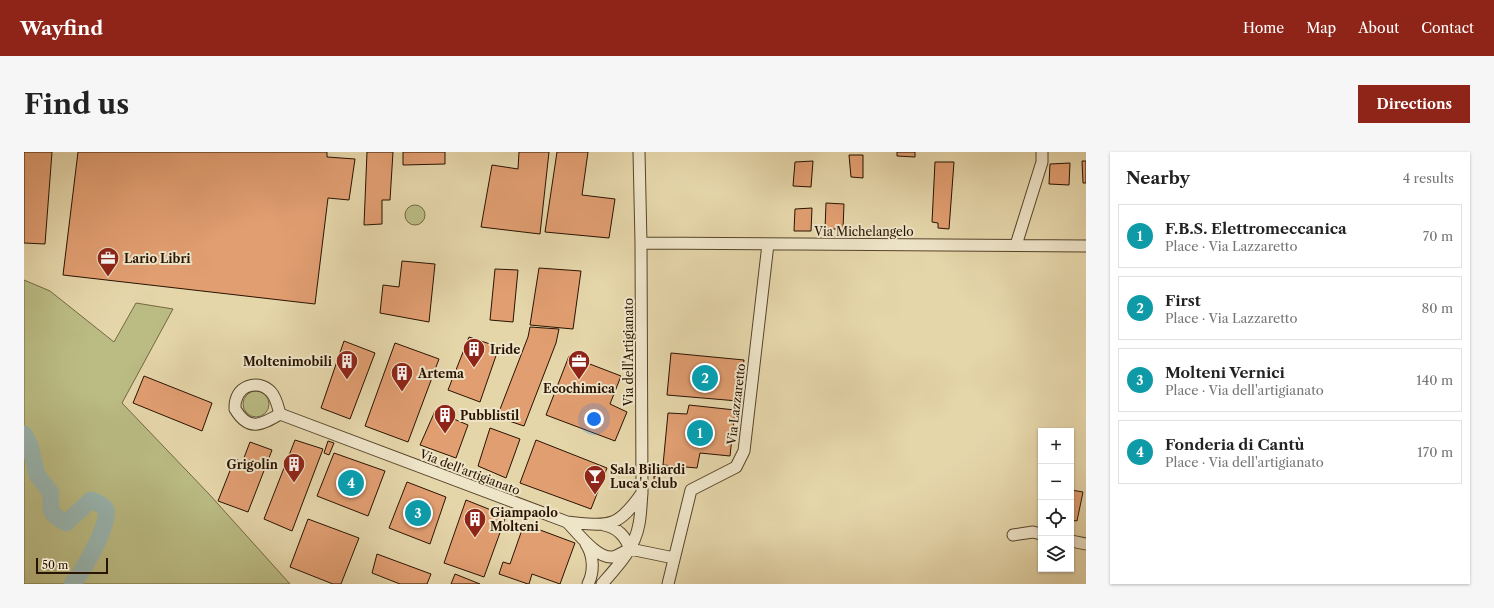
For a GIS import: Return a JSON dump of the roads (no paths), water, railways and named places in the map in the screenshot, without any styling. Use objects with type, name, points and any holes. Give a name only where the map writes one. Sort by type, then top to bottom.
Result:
[{"type":"street","name":"Via dell'Artigianato","points":[[602,584],[620,564],[630,549],[639,525],[642,493],[639,152]]},
{"type":"street","points":[[1016,245],[1042,162],[1042,152]]},
{"type":"street","name":"Via Michelangelo","points":[[641,243],[1086,246]]},
{"type":"street","name":"Via Lazzaretto","points":[[668,584],[691,490],[736,467],[744,451],[768,244]]},
{"type":"street","name":"Via dell'artigianato","points":[[280,414],[567,522],[603,525],[613,523],[632,507],[642,493]]},
{"type":"street","points":[[567,522],[598,554],[614,557],[630,549],[674,558]]},
{"type":"street","points":[[603,525],[612,527],[621,533],[627,540],[630,549]]},
{"type":"street","points":[[1013,535],[1032,532],[1038,533]]},
{"type":"street","points":[[581,537],[589,549],[593,570],[588,584]]},
{"type":"street","points":[[1074,542],[1086,544]]},
{"type":"waterway","points":[[24,434],[30,446],[37,475],[51,493],[51,508],[56,517],[66,523],[91,500],[97,502],[106,510],[106,517],[100,537],[82,570],[72,584]]},
{"type":"place","name":"Lario Libri","points":[[108,278]]},
{"type":"place","name":"Iride","points":[[474,368]]},
{"type":"place","name":"First","points":[[705,378]]},
{"type":"place","name":"Moltenimobili","points":[[347,380]]},
{"type":"place","name":"Ecochimica","points":[[579,380]]},
{"type":"place","name":"Artema","points":[[402,392]]},
{"type":"place","name":"F.B.S. Elettromeccanica","points":[[700,433]]},
{"type":"place","name":"Pubblistil","points":[[445,434]]},
{"type":"place","name":"Fonderia di Cantù","points":[[351,483]]},
{"type":"place","name":"Grigolin","points":[[294,484]]},
{"type":"place","name":"Sala Biliardi Luca's club","points":[[595,496]]},
{"type":"place","name":"Molteni Vernici","points":[[418,513]]},
{"type":"place","name":"Giampaolo Molteni","points":[[475,538]]}]
